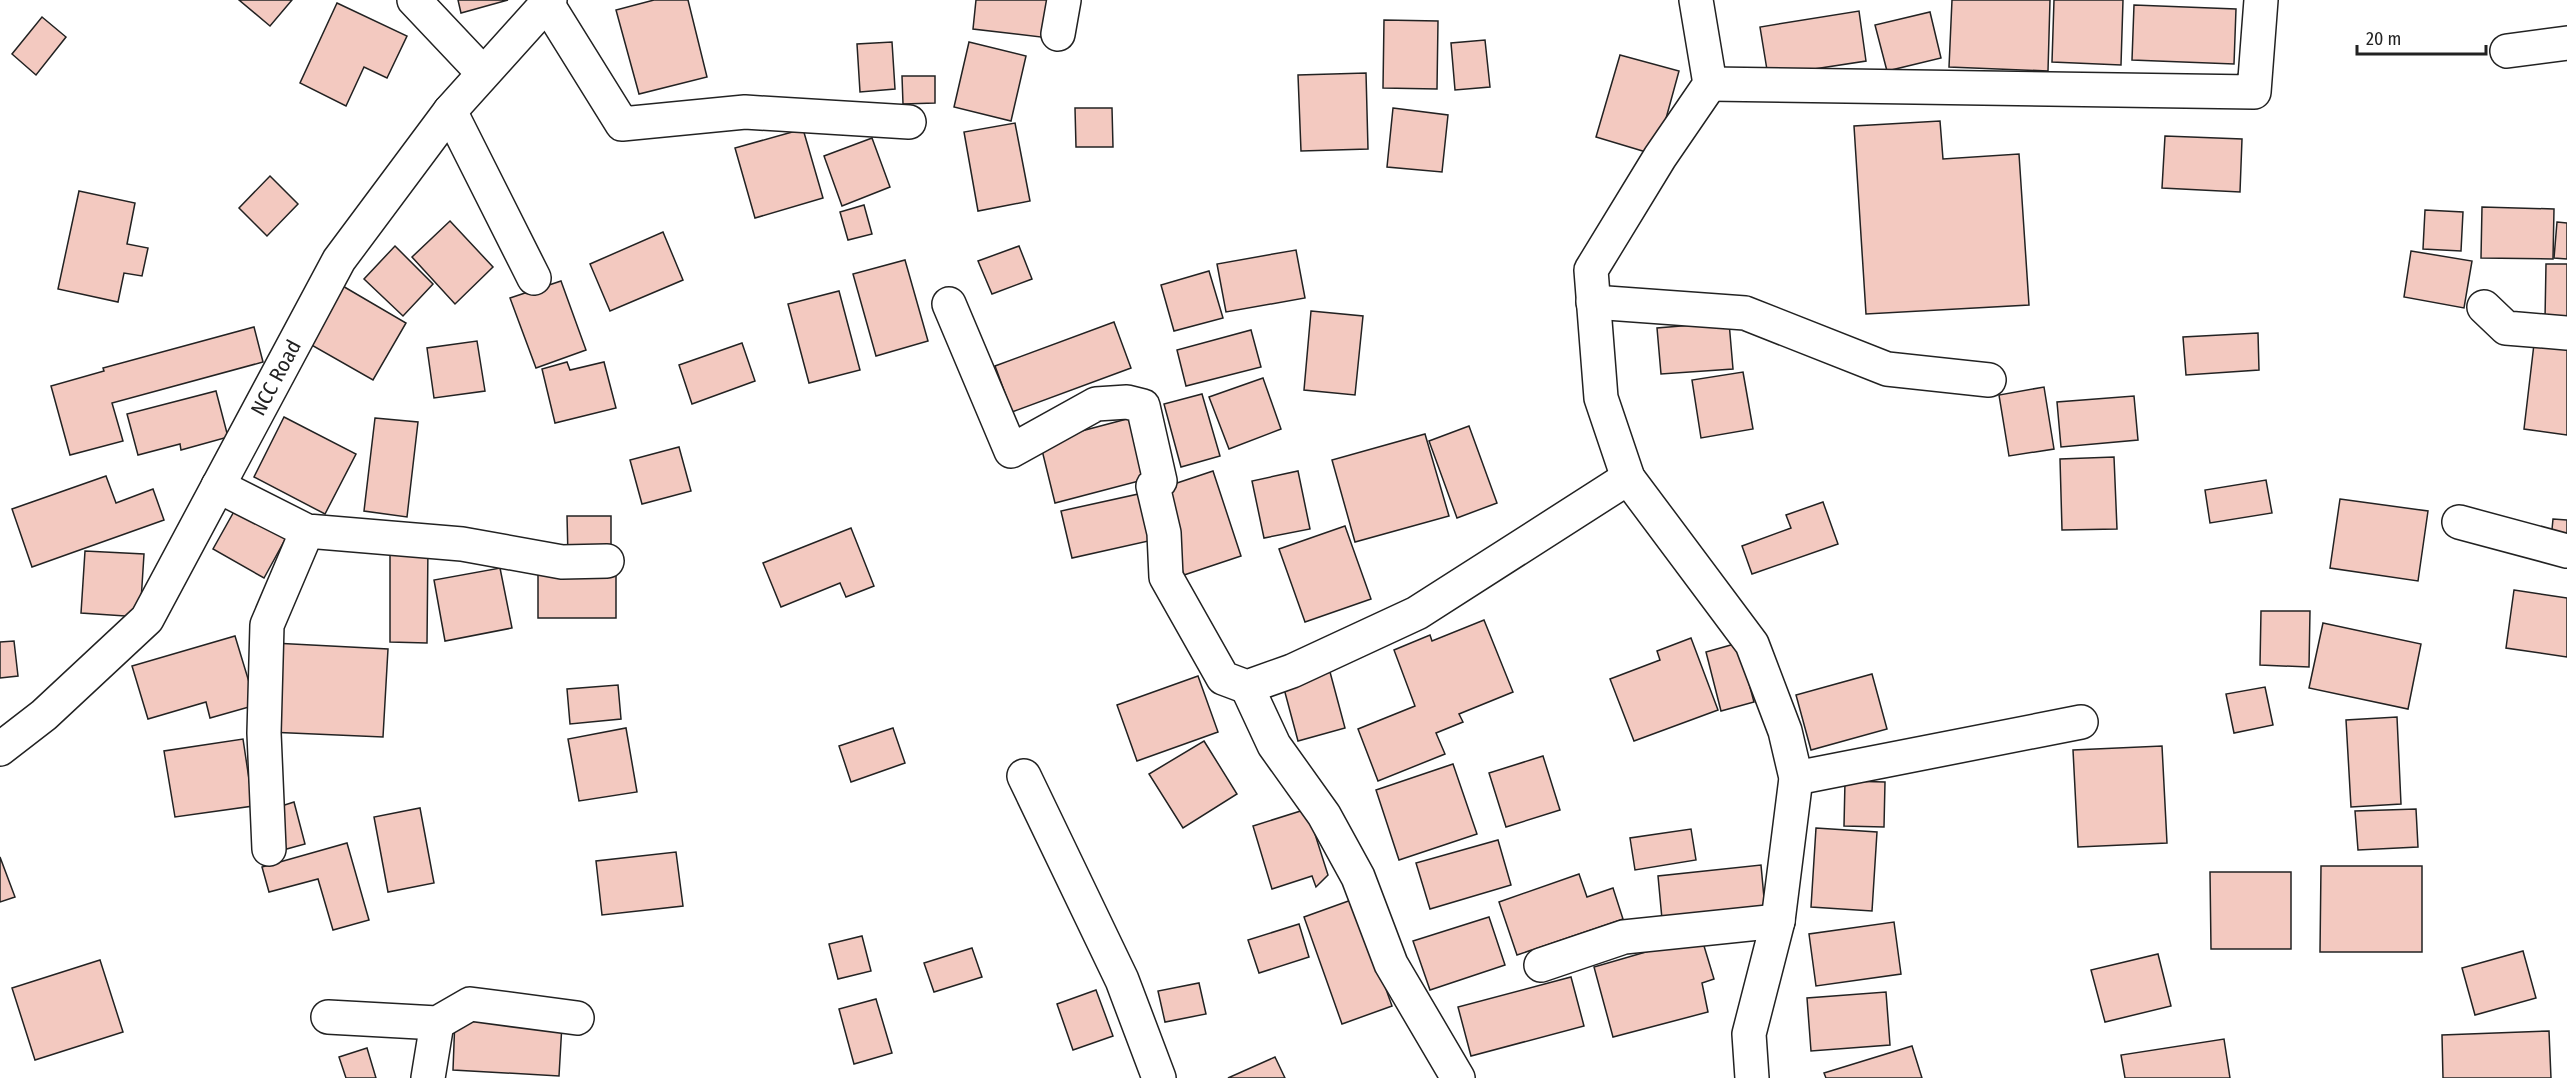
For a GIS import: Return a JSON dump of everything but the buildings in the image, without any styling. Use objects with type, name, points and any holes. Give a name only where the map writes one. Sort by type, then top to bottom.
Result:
[{"type":"street","points":[[414,0],[483,73]]},
{"type":"street","points":[[1058,34],[1064,0]]},
{"type":"street","points":[[1696,0],[1710,84],[1660,157],[1591,270],[1601,398],[1628,478],[1752,644],[1785,731],[1796,778],[1778,921],[1749,1034],[1752,1078]]},
{"type":"street","points":[[1710,84],[2254,92],[2261,0]]},
{"type":"street","points":[[549,2],[622,124],[745,112],[909,122]]},
{"type":"street","name":"NCC Road","points":[[0,749],[44,715],[147,619],[339,260],[450,111],[549,2]]},
{"type":"street","points":[[2507,51],[2567,43]]},
{"type":"street","points":[[450,111],[534,278]]},
{"type":"street","points":[[1593,302],[1745,313],[1887,369],[1989,380]]},
{"type":"street","points":[[949,304],[1011,451],[1096,404],[1127,402],[1143,406],[1158,465],[1160,481],[1153,486],[1164,533],[1166,577],[1223,678],[1247,687],[1292,671],[1417,613],[1628,478]]},
{"type":"street","points":[[2484,307],[2505,328],[2567,333]]},
{"type":"street","points":[[218,486],[307,531],[462,544],[562,562],[607,561]]},
{"type":"street","points":[[2459,522],[2567,551]]},
{"type":"street","points":[[269,849],[264,733],[267,625],[307,531]]},
{"type":"street","points":[[1247,687],[1274,745],[1324,815],[1358,877],[1391,964],[1458,1078]]},
{"type":"street","points":[[1796,778],[2081,722]]},
{"type":"street","points":[[1024,777],[1122,980],[1159,1078]]},
{"type":"street","points":[[1541,965],[1623,937],[1778,921]]},
{"type":"street","points":[[328,1017],[437,1023],[470,1004],[577,1018]]},
{"type":"street","points":[[429,1078],[437,1023]]}]
